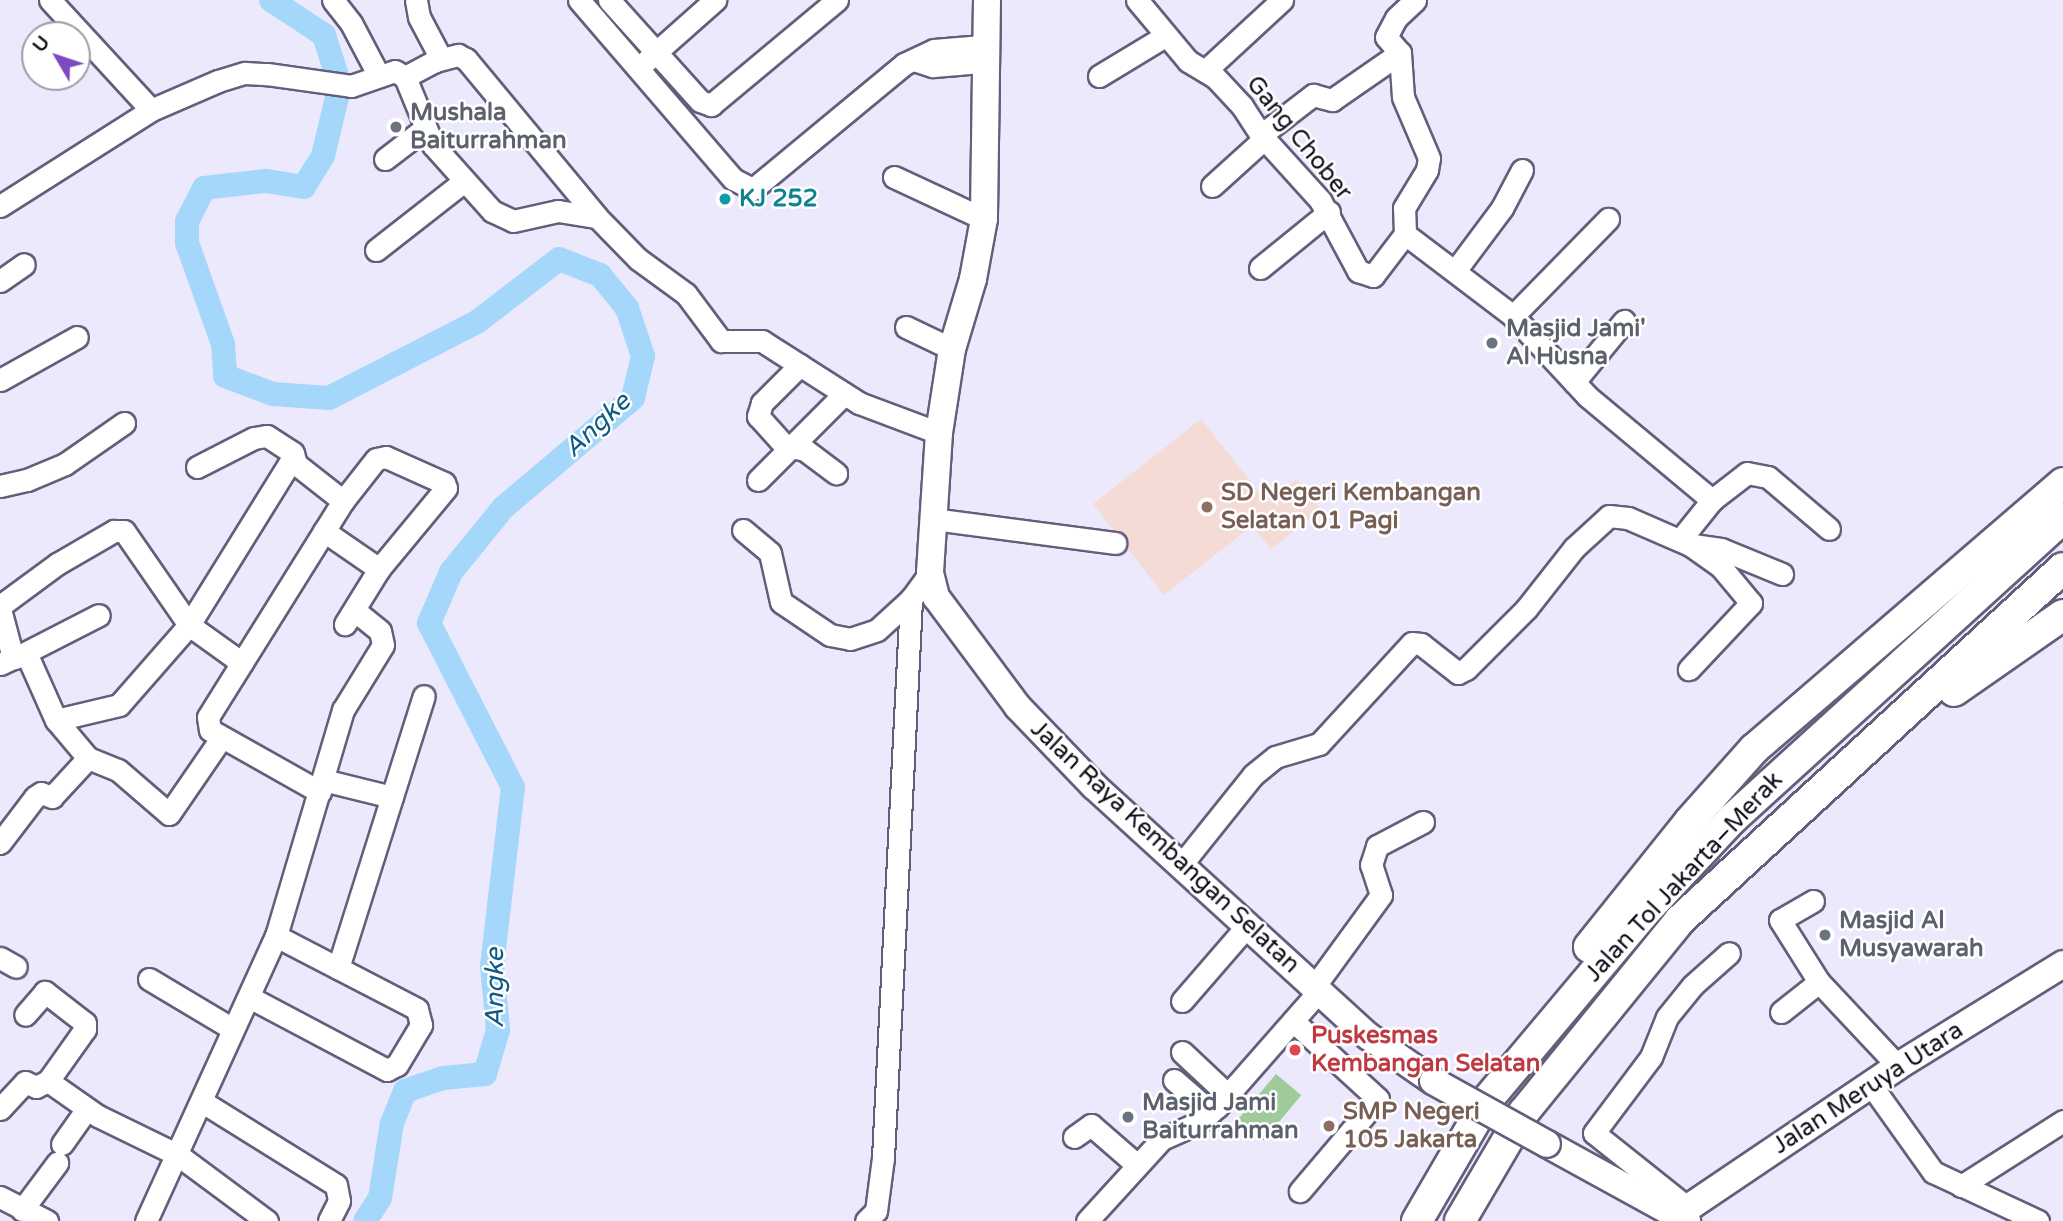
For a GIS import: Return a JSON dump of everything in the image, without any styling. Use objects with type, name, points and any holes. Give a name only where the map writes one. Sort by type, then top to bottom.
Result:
[{"type":"highway","points":[[2011,528],[2063,466]]},
{"type":"highway","points":[[1488,1099],[1550,999],[1738,766],[2063,483]]},
{"type":"highway","name":"Jalan Tol Jakarta–Merak","points":[[1418,1221],[1488,1099],[1643,914],[1732,819],[2063,518]]},
{"type":"highway","name":"Jalan Tol Jakarta–Merak","points":[[1460,1221],[1524,1112],[1631,976],[1732,869],[2063,568]]},
{"type":"highway","points":[[2021,609],[2063,575]]},
{"type":"highway","points":[[1867,749],[2063,615]]},
{"type":"main road","points":[[931,595],[939,433],[952,349],[976,269],[984,219],[983,54],[987,0]]},
{"type":"main road","name":"Jalan Raya Kembangan Selatan","points":[[931,595],[1017,707],[1181,865],[1368,1036],[1433,1081],[1680,1216]]},
{"type":"main road","name":"Jalan Meruya Utara","points":[[1680,1216],[1898,1066],[2063,964]]},
{"type":"street","points":[[50,0],[151,110]]},
{"type":"street","points":[[333,0],[351,23],[379,76]]},
{"type":"street","points":[[416,0],[419,17],[438,53],[435,61]]},
{"type":"street","points":[[579,0],[646,60],[700,101],[711,104],[837,0]]},
{"type":"street","points":[[609,0],[646,60],[733,179],[753,189],[914,60],[933,66],[983,54]]},
{"type":"street","points":[[646,60],[715,0]]},
{"type":"street","name":"Gang Chober","points":[[1137,0],[1165,36],[1242,106],[1262,137],[1329,212],[1354,264],[1365,276],[1379,271],[1405,234]]},
{"type":"street","points":[[1205,71],[1282,0]]},
{"type":"street","points":[[1415,0],[1387,33],[1400,53],[1403,97],[1429,158],[1427,170],[1404,208],[1405,234],[1513,316],[1574,382],[1712,500]]},
{"type":"street","points":[[1099,76],[1165,36]]},
{"type":"street","points":[[1212,186],[1262,137],[1313,95],[1332,100],[1400,53]]},
{"type":"street","points":[[405,77],[435,61],[458,55],[466,59],[597,217],[638,259],[686,294],[721,341],[762,341],[844,394],[939,433]]},
{"type":"street","points":[[0,206],[151,110],[245,73],[351,86],[395,71],[405,77],[424,129],[463,182],[503,218],[524,220],[558,211],[597,217]]},
{"type":"street","points":[[385,159],[424,129]]},
{"type":"street","points":[[1455,271],[1502,208],[1522,170]]},
{"type":"street","points":[[894,177],[984,219]]},
{"type":"street","points":[[376,250],[463,182]]},
{"type":"street","points":[[1260,268],[1329,212]]},
{"type":"street","points":[[1513,316],[1608,219]]},
{"type":"street","points":[[0,281],[24,264]]},
{"type":"street","points":[[1574,382],[1624,321]]},
{"type":"street","points":[[906,327],[952,349]]},
{"type":"street","points":[[0,380],[77,337]]},
{"type":"street","points":[[800,365],[758,410],[762,423],[792,448],[805,450],[836,473]]},
{"type":"street","points":[[758,480],[844,394]]},
{"type":"street","points":[[0,486],[65,464],[124,423]]},
{"type":"street","points":[[197,467],[254,438],[267,436],[293,453],[296,464],[343,501]]},
{"type":"street","points":[[146,1221],[276,936],[321,786],[343,710],[383,645],[380,631],[350,617],[379,569],[446,488],[444,482],[381,456],[343,501],[206,723],[222,737],[321,786],[392,797]]},
{"type":"street","points":[[56,720],[119,705],[189,625],[285,468],[296,464]]},
{"type":"street","points":[[1685,543],[1712,500],[1738,477],[1755,473],[1768,477],[1829,528]]},
{"type":"street","points":[[1181,865],[1253,775],[1275,757],[1320,744],[1412,643],[1421,644],[1458,673],[1466,669],[1609,516],[1618,514],[1685,543],[1721,567],[1751,603],[1689,668]]},
{"type":"street","points":[[933,519],[1115,543]]},
{"type":"street","points":[[743,530],[770,553],[781,602],[830,635],[850,639],[877,630],[931,595]]},
{"type":"street","points":[[222,737],[169,814],[118,769],[88,758],[56,720],[13,659],[0,607],[57,564],[114,531],[124,531],[189,625],[242,663]]},
{"type":"street","points":[[324,531],[379,569]]},
{"type":"street","points":[[1685,543],[1721,549],[1782,574]]},
{"type":"street","points":[[866,1221],[876,1211],[883,1158],[931,595]]},
{"type":"street","points":[[13,659],[99,615]]},
{"type":"street","points":[[338,968],[424,696]]},
{"type":"street","points":[[0,844],[35,797],[41,793],[52,797],[88,758]]},
{"type":"street","points":[[1087,1221],[1162,1139],[1212,1112],[1293,1021],[1381,895],[1371,865],[1377,846],[1423,822]]},
{"type":"street","points":[[1813,901],[1780,920],[1819,982],[1898,1066]]},
{"type":"street","points":[[1182,1000],[1247,926]]},
{"type":"street","points":[[249,997],[387,1070],[397,1065],[423,1017],[417,1009],[276,936]]},
{"type":"street","points":[[1680,1216],[1594,1133],[1651,1057],[1667,1017],[1729,953]]},
{"type":"street","points":[[149,979],[233,1029]]},
{"type":"street","points":[[1781,1012],[1819,982]]},
{"type":"street","points":[[0,1109],[24,1082],[36,1087],[48,1081],[83,1034],[85,1023],[45,992],[25,1015]]},
{"type":"street","points":[[1293,1021],[1378,1098],[1300,1191]]},
{"type":"street","points":[[1182,1052],[1228,1095]]},
{"type":"street","points":[[1174,1080],[1212,1112]]},
{"type":"street","points":[[48,1081],[86,1110],[178,1155],[267,1221]]},
{"type":"street","points":[[1871,1085],[1923,1164],[1961,1186],[2038,1221]]},
{"type":"street","points":[[201,1101],[336,1185],[340,1200],[329,1221]]},
{"type":"street","points":[[22,1210],[86,1110]]},
{"type":"street","points":[[1961,1186],[2063,1121]]},
{"type":"street","points":[[1074,1136],[1091,1125],[1137,1165]]},
{"type":"street","points":[[1,1200],[47,1221]]},
{"type":"shaded area","name":"SD Negeri Kembangan Selatan 01 Pagi","points":[[1201,419],[1267,502],[1297,479],[1321,510],[1271,549],[1252,526],[1164,595],[1093,504]]},
{"type":"green space","points":[[1276,1074],[1301,1095],[1263,1140],[1238,1119]]},
{"type":"waterway","name":"Angke","points":[[271,0],[324,35],[340,85],[323,156],[304,187],[265,181],[204,188],[187,221],[187,243],[223,344],[225,376],[273,394],[329,398],[477,322],[559,259],[600,275],[627,308],[643,356],[633,398],[503,508],[451,572],[429,623],[513,787],[492,966],[498,1030],[485,1074],[443,1078],[405,1091],[392,1123],[380,1198],[365,1221]]},
{"type":"place","name":"Mushala Baiturrahman","points":[[396,127]]},
{"type":"place","name":"KJ 252","points":[[725,199]]},
{"type":"place","name":"Masjid Jami' Al Husna","points":[[1492,343]]},
{"type":"place","name":"SD Negeri Kembangan Selatan 01 Pagi","points":[[1207,507]]},
{"type":"place","name":"Masjid Al Musyawarah","points":[[1825,935]]},
{"type":"place","name":"Puskesmas Kembangan Selatan","points":[[1295,1050]]},
{"type":"place","name":"Masjid Jami Baiturrahman","points":[[1128,1117]]},
{"type":"place","name":"SMP Negeri 105 Jakarta","points":[[1329,1126]]}]
